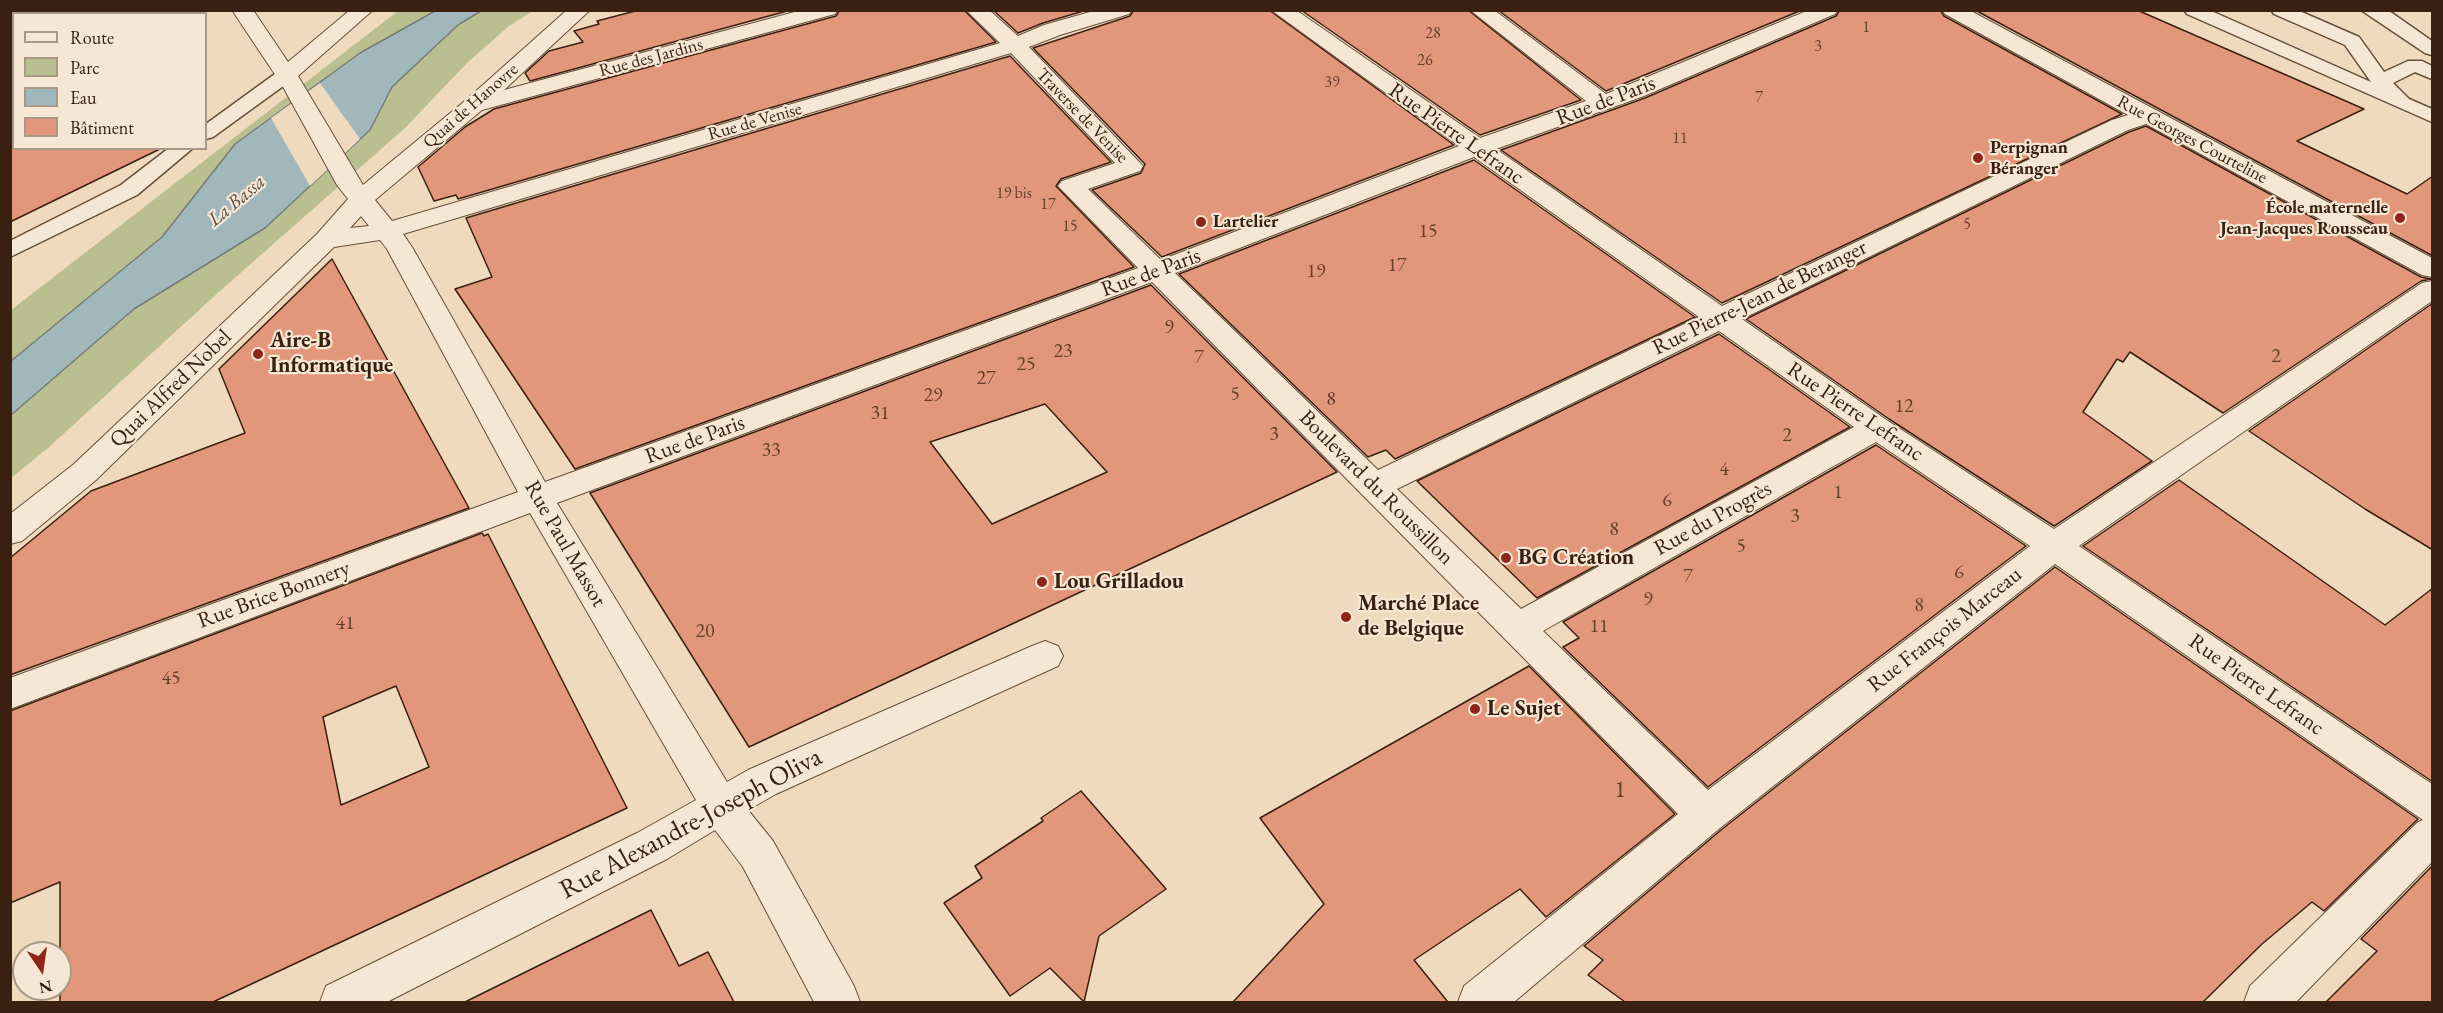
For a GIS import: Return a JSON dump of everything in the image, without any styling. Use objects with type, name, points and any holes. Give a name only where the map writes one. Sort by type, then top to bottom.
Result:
[{"type":"street","name":"Rue Paul Massot","points":[[242,10],[289,80],[356,192],[399,247],[537,497],[720,805],[758,854],[838,1002]]},
{"type":"street","points":[[289,80],[363,10]]},
{"type":"street","name":"Quai de Hanovre","points":[[356,192],[474,105],[580,10]]},
{"type":"street","name":"Rue des Jardins","points":[[474,105],[828,10]]},
{"type":"street","points":[[976,10],[1015,45]]},
{"type":"street","name":"Rue de Venise","points":[[386,231],[1015,45],[1052,30],[1122,10]]},
{"type":"street","name":"Rue Pierre Lefranc","points":[[1281,10],[1877,428],[2054,546],[2433,806]]},
{"type":"street","points":[[1480,10],[1604,103]]},
{"type":"street","name":"Rue de Paris","points":[[537,497],[1157,271],[1476,148],[1604,103],[1828,10]]},
{"type":"street","name":"Rue Georges Courteline","points":[[1952,10],[2433,269]]},
{"type":"street","name":"Traverse de Venise","points":[[1015,45],[1131,166],[1071,186]]},
{"type":"street","name":"Rue Pierre-Jean de Beranger","points":[[1374,486],[2120,125],[2148,116]]},
{"type":"street","name":"Boulevard du Roussillon","points":[[1071,186],[1706,815]]},
{"type":"street","name":"Quai Alfred Nobel","points":[[10,532],[85,472],[326,240],[356,192]]},
{"type":"street","points":[[326,240],[386,231]]},
{"type":"street","name":"Rue François Marceau","points":[[1480,1002],[1706,815],[2054,546],[2433,289]]},
{"type":"street","name":"Rue du Progrès","points":[[1518,628],[1877,428]]},
{"type":"street","name":"Rue Brice Bonnery","points":[[10,694],[537,497]]},
{"type":"street","name":"Rue Alexandre-Joseph Oliva","points":[[342,1002],[652,846],[762,782],[1045,656]]},
{"type":"street","points":[[2266,1002],[2433,835]]},
{"type":"lane","points":[[2193,10],[2433,116]]},
{"type":"lane","points":[[2280,10],[2352,41],[2380,81],[2402,103]]},
{"type":"lane","points":[[2370,10],[2386,17],[2433,51],[2424,69],[2380,81]]},
{"type":"lane","points":[[207,132],[289,80]]},
{"type":"lane","points":[[10,250],[129,190],[180,150]]},
{"type":"green space","points":[[398,11],[435,11],[360,53],[235,144],[162,237],[11,361],[11,310]]},
{"type":"green space","points":[[481,11],[533,11],[509,26],[467,63],[405,128],[220,291],[48,448],[11,478],[11,415],[134,309],[265,228],[370,130],[392,87],[458,25]]},
{"type":"water","name":"La Bassa","points":[[435,11],[481,11],[458,25],[392,87],[370,130],[265,228],[134,309],[11,415],[11,361],[162,237],[235,144],[360,53]]},
{"type":"pier","points":[[320,83],[360,139],[310,186],[271,118]]},
{"type":"building","points":[[639,10],[791,10],[530,81],[525,73],[549,51],[583,42],[574,31],[599,24],[597,21]]},
{"type":"building","points":[[840,10],[964,10],[996,42],[458,199],[456,195],[434,201],[418,167],[465,127],[494,109],[836,16]]},
{"type":"building","points":[[993,10],[1087,10],[1018,33]]},
{"type":"building","points":[[1134,10],[1269,10],[1454,145],[1162,257],[1092,190],[1141,173],[1145,164],[1033,48],[1130,16]]},
{"type":"building","points":[[1301,10],[1468,10],[1581,100],[1480,135]]},
{"type":"building","points":[[1498,10],[1802,10],[1606,91]]},
{"type":"building","points":[[1840,10],[1940,10],[1944,16],[2122,114],[1722,303],[1501,150],[1645,98],[1836,16]]},
{"type":"building","points":[[1975,10],[2137,10],[2364,109],[2297,141],[2407,194],[2433,176],[2433,256]]},
{"type":"building","points":[[1010,56],[1111,162],[1061,179],[1056,186],[1134,267],[575,469],[455,289],[492,277],[466,218]]},
{"type":"building","points":[[2146,126],[2421,277],[2431,279],[2421,281],[2223,413],[2130,352],[2123,362],[2117,359],[2083,412],[2152,461],[2054,526],[1889,419],[1746,319],[2129,132]]},
{"type":"building","points":[[10,148],[12,150],[158,150],[10,222]]},
{"type":"building","points":[[1474,160],[1695,317],[1395,459],[1386,450],[1368,457],[1179,274]]},
{"type":"building","points":[[332,259],[469,508],[10,675],[10,558],[91,491],[245,433],[219,369]]},
{"type":"building","points":[[1151,285],[1337,472],[749,747],[590,493]],"holes":[[[1045,404],[1107,472],[992,524],[930,442]]]},
{"type":"building","points":[[2433,303],[2433,550],[2365,509],[2249,431]]},
{"type":"building","points":[[1719,334],[1850,427],[1537,598],[1417,481]]},
{"type":"building","points":[[1876,445],[2026,546],[1708,787],[1563,647],[1579,638],[1563,622]]},
{"type":"building","points":[[2179,480],[2385,625],[2433,588],[2433,782],[2083,546]]},
{"type":"building","points":[[482,533],[484,536],[488,534],[627,808],[213,1002],[60,1002],[72,1001],[72,941],[60,941],[60,882],[10,903],[10,711]],"holes":[[[396,686],[429,767],[341,805],[323,717]]]},
{"type":"building","points":[[2055,567],[2418,819],[2324,911],[2312,902],[2262,944],[2203,1002],[1625,1002],[1588,975],[1603,960],[1584,946],[1721,830]]},
{"type":"building","points":[[1529,666],[1675,814],[1546,917],[1520,889],[1414,960],[1448,1002],[1233,1002],[1324,904],[1260,818]]},
{"type":"building","points":[[1081,791],[1166,889],[1099,936],[1084,1002],[1050,968],[1010,996],[944,903],[982,878],[975,866],[1043,821],[1041,818]]},
{"type":"building","points":[[2433,865],[2433,1002],[2326,1002],[2377,951],[2361,939]]},
{"type":"building","points":[[651,910],[679,966],[708,952],[734,1002],[465,1002]]},
{"type":"place","name":"Perpignan Béranger","points":[[1978,158]]},
{"type":"place","name":"École maternelle Jean-Jacques Rousseau","points":[[2400,218]]},
{"type":"place","name":"Lartelier","points":[[1201,222]]},
{"type":"place","name":"Aire-B Informatique","points":[[258,354]]},
{"type":"place","name":"BG Création","points":[[1506,558]]},
{"type":"place","name":"Lou Grilladou","points":[[1042,582]]},
{"type":"place","name":"Marché Place de Belgique","points":[[1346,617]]},
{"type":"place","name":"Le Sujet","points":[[1475,709]]}]
